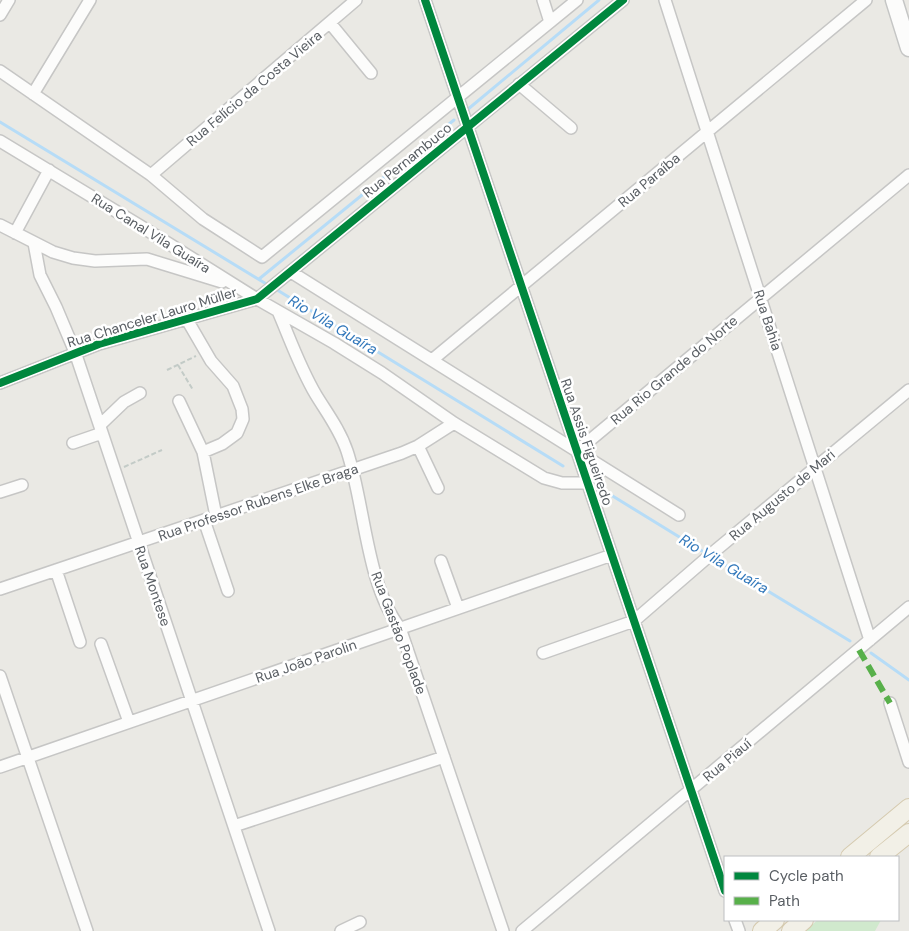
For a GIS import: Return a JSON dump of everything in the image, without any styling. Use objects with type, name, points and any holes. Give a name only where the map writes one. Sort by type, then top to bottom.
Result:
[{"type":"main road","points":[[851,856],[909,808]]},
{"type":"main road","points":[[880,856],[908,834]]},
{"type":"main road","points":[[762,931],[774,921]]},
{"type":"main road","points":[[791,931],[803,921]]},
{"type":"street","points":[[0,15],[9,0]]},
{"type":"street","points":[[33,94],[90,0]]},
{"type":"street","name":"Rua Felício da Costa Vieira","points":[[151,175],[356,0]]},
{"type":"street","name":"Rua Assis Figueiredo","points":[[425,0],[724,888]]},
{"type":"street","points":[[543,0],[550,22]]},
{"type":"street","name":"Rua Pernambuco","points":[[151,175],[203,219],[262,258],[577,0]]},
{"type":"street","name":"Rua Pernambuco","points":[[257,299],[623,0]]},
{"type":"street","name":"Rua Bahia","points":[[665,0],[870,640]]},
{"type":"street","name":"Rua Paraíba","points":[[432,360],[866,0]]},
{"type":"street","points":[[894,0],[909,48]]},
{"type":"street","points":[[330,23],[371,73]]},
{"type":"street","points":[[0,71],[151,175]]},
{"type":"street","points":[[519,84],[571,128]]},
{"type":"street","name":"Rua Canal Vila Guaíra","points":[[0,140],[278,312],[314,331],[366,363],[454,423],[544,478],[562,483],[588,483]]},
{"type":"street","points":[[16,233],[48,170]]},
{"type":"street","name":"Rua Rio Grande do Norte","points":[[577,451],[909,175]]},
{"type":"street","points":[[0,225],[63,256],[96,260],[147,259],[234,285]]},
{"type":"street","name":"Rua Montese","points":[[34,242],[40,275],[75,352],[269,931]]},
{"type":"street","points":[[291,272],[679,515]]},
{"type":"street","name":"Rua Chanceler Lauro Müller","points":[[0,383],[75,352],[186,318],[257,299]]},
{"type":"street","name":"Rua Gastão Poplade","points":[[278,312],[307,378],[344,441],[378,581],[389,612],[400,628],[503,931]]},
{"type":"street","points":[[186,318],[204,351],[233,386],[243,418],[240,427],[231,438],[202,452]]},
{"type":"street","name":"Rua Augusto de Mari","points":[[634,621],[716,550],[909,390]]},
{"type":"street","points":[[72,443],[101,429],[124,402],[140,393]]},
{"type":"street","points":[[179,401],[202,452],[210,518],[228,591]]},
{"type":"street","name":"Rua Professor Rubens Elke Braga","points":[[0,589],[418,446],[454,423]]},
{"type":"street","points":[[418,446],[438,488]]},
{"type":"street","points":[[0,492],[22,485]]},
{"type":"street","name":"Rua João Parolin","points":[[0,767],[612,555]]},
{"type":"street","points":[[441,561],[458,608]]},
{"type":"street","points":[[56,570],[80,642]]},
{"type":"street","name":"Rua Piauí","points":[[522,931],[909,607]]},
{"type":"street","points":[[543,653],[634,621]]},
{"type":"street","points":[[101,644],[129,722]]},
{"type":"street","points":[[0,676],[87,931]]},
{"type":"street","points":[[890,703],[909,762]]},
{"type":"street","points":[[234,826],[444,757]]},
{"type":"street","points":[[341,931],[360,922]]},
{"type":"path","points":[[167,370],[204,351]]},
{"type":"path","points":[[178,365],[193,390]]},
{"type":"path","points":[[115,470],[162,450]]},
{"type":"green space","points":[[817,921],[880,921],[875,931],[804,931]]},
{"type":"waterway","points":[[467,110],[599,0]]},
{"type":"waterway","points":[[259,279],[454,120]]},
{"type":"waterway","name":"Rio Vila Guaíra","points":[[0,122],[268,285]]},
{"type":"waterway","name":"Rio Vila Guaíra","points":[[274,288],[563,466]]},
{"type":"waterway","name":"Rio Vila Guaíra","points":[[598,487],[707,554]]},
{"type":"waterway","name":"Rio Vila Guaíra","points":[[712,557],[850,641]]},
{"type":"waterway","name":"Rio Vila Guaíra","points":[[871,653],[909,680]]},
{"type":"marked path","points":[[859,650],[890,703]]},
{"type":"cycle path","points":[[425,0],[724,888]]},
{"type":"cycle path","points":[[0,383],[99,344],[257,299],[623,0]]}]
